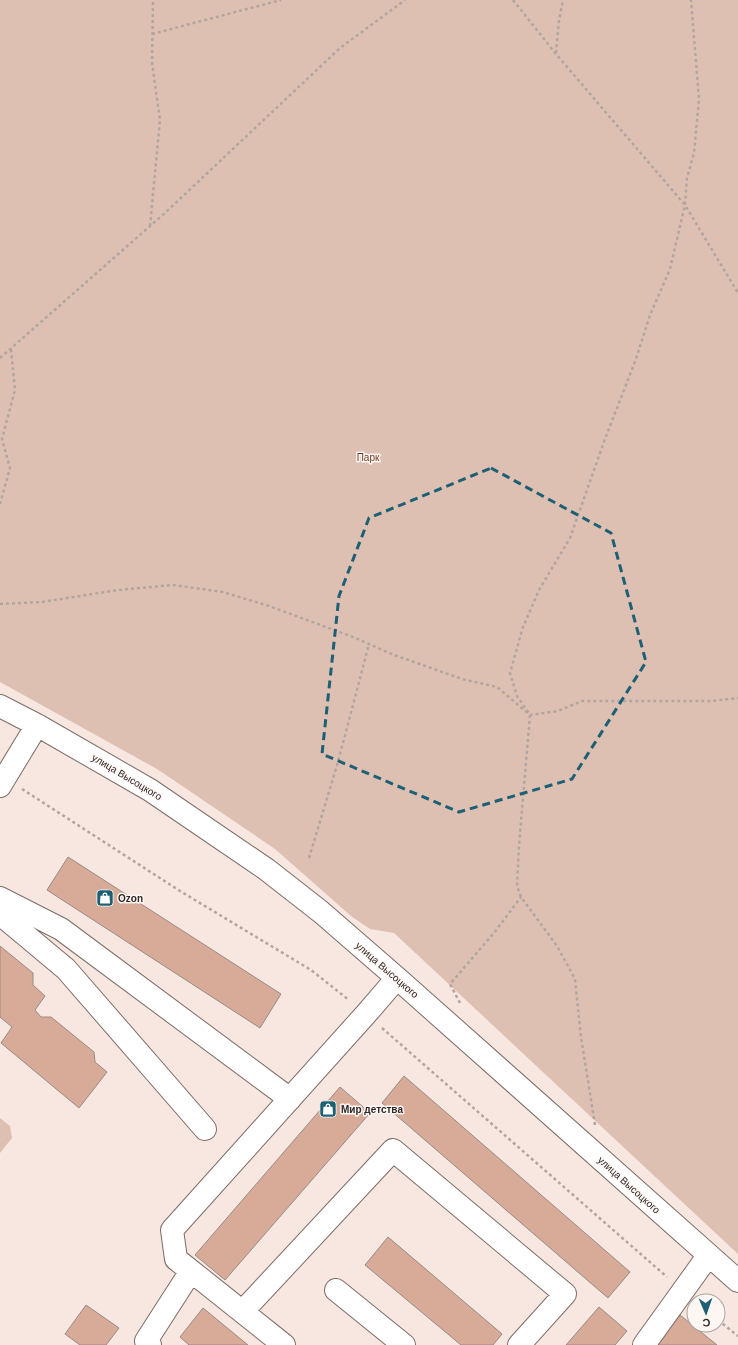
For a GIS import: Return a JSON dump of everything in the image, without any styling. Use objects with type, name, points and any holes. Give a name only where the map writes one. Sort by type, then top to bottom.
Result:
[{"type":"street","name":"улица Высоцкого","points":[[0,706],[38,725],[150,790],[266,869],[320,912],[397,978],[708,1256],[738,1281]]},
{"type":"street","points":[[0,786],[38,725]]},
{"type":"street","points":[[0,898],[61,929],[290,1099]]},
{"type":"street","points":[[0,914],[66,969],[205,1129]]},
{"type":"street","points":[[284,1345],[176,1259],[172,1230],[397,978]]},
{"type":"street","points":[[243,1311],[393,1150],[565,1294],[519,1345]]},
{"type":"street","points":[[644,1345],[708,1256]]},
{"type":"street","points":[[150,1345],[146,1341],[192,1271]]},
{"type":"street","points":[[336,1290],[404,1345]]},
{"type":"path","points":[[150,226],[160,120],[152,63],[153,0]]},
{"type":"path","points":[[152,34],[281,0]]},
{"type":"path","points":[[0,358],[150,226],[340,48],[405,0]]},
{"type":"path","points":[[513,0],[556,54],[685,205],[738,293]]},
{"type":"path","points":[[556,54],[562,0]]},
{"type":"path","points":[[596,1131],[581,1037],[575,979],[557,946],[521,897],[517,886],[518,845],[530,715],[517,696],[510,673],[523,627],[539,590],[570,538],[605,439],[636,359],[650,315],[670,270],[685,205],[687,178],[694,153],[699,99],[691,0]]},
{"type":"path","points":[[0,504],[10,468],[2,439],[15,390],[11,349]]},
{"type":"path","points":[[0,604],[42,602],[118,590],[173,585],[223,592],[256,602],[346,634],[394,655],[462,679],[497,687],[530,715],[558,711],[582,701],[711,701],[738,698]]},
{"type":"path","points":[[309,858],[338,762],[369,644]]},
{"type":"path","points":[[460,1004],[450,984],[494,933],[521,897]]},
{"type":"path","points":[[726,1326],[738,1336]]},
{"type":"highlighted area","points":[[491,468],[611,533],[646,662],[572,779],[459,812],[322,754],[339,596],[369,518]]},
{"type":"green space","name":"Парк","points":[[0,0],[738,0],[738,1254],[394,933],[370,929],[351,916],[275,849],[157,769],[0,682]]},
{"type":"green space","points":[[0,1118],[10,1126],[12,1138],[0,1153]]},
{"type":"building","points":[[68,857],[281,994],[260,1028],[47,890]]},
{"type":"building","points":[[0,946],[33,973],[33,985],[45,996],[35,1010],[41,1017],[51,1017],[94,1052],[95,1062],[107,1072],[79,1108],[1,1043],[12,1027],[0,1017]]},
{"type":"building","points":[[404,1076],[630,1272],[608,1298],[382,1103]]},
{"type":"building","points":[[340,1087],[370,1113],[225,1280],[195,1255]]},
{"type":"building","points":[[388,1237],[502,1334],[493,1345],[461,1345],[365,1265]]},
{"type":"building","points":[[86,1305],[119,1328],[106,1345],[80,1345],[65,1334]]},
{"type":"building","points":[[599,1307],[627,1331],[615,1345],[566,1345]]},
{"type":"building","points":[[203,1308],[248,1345],[189,1345],[180,1337]]},
{"type":"building","points":[[680,1315],[686,1320],[686,1333],[702,1333],[717,1345],[657,1345]]},
{"type":"place","name":"Ozon","points":[[105,898]]},
{"type":"place","name":"Мир детства","points":[[328,1109]]}]
